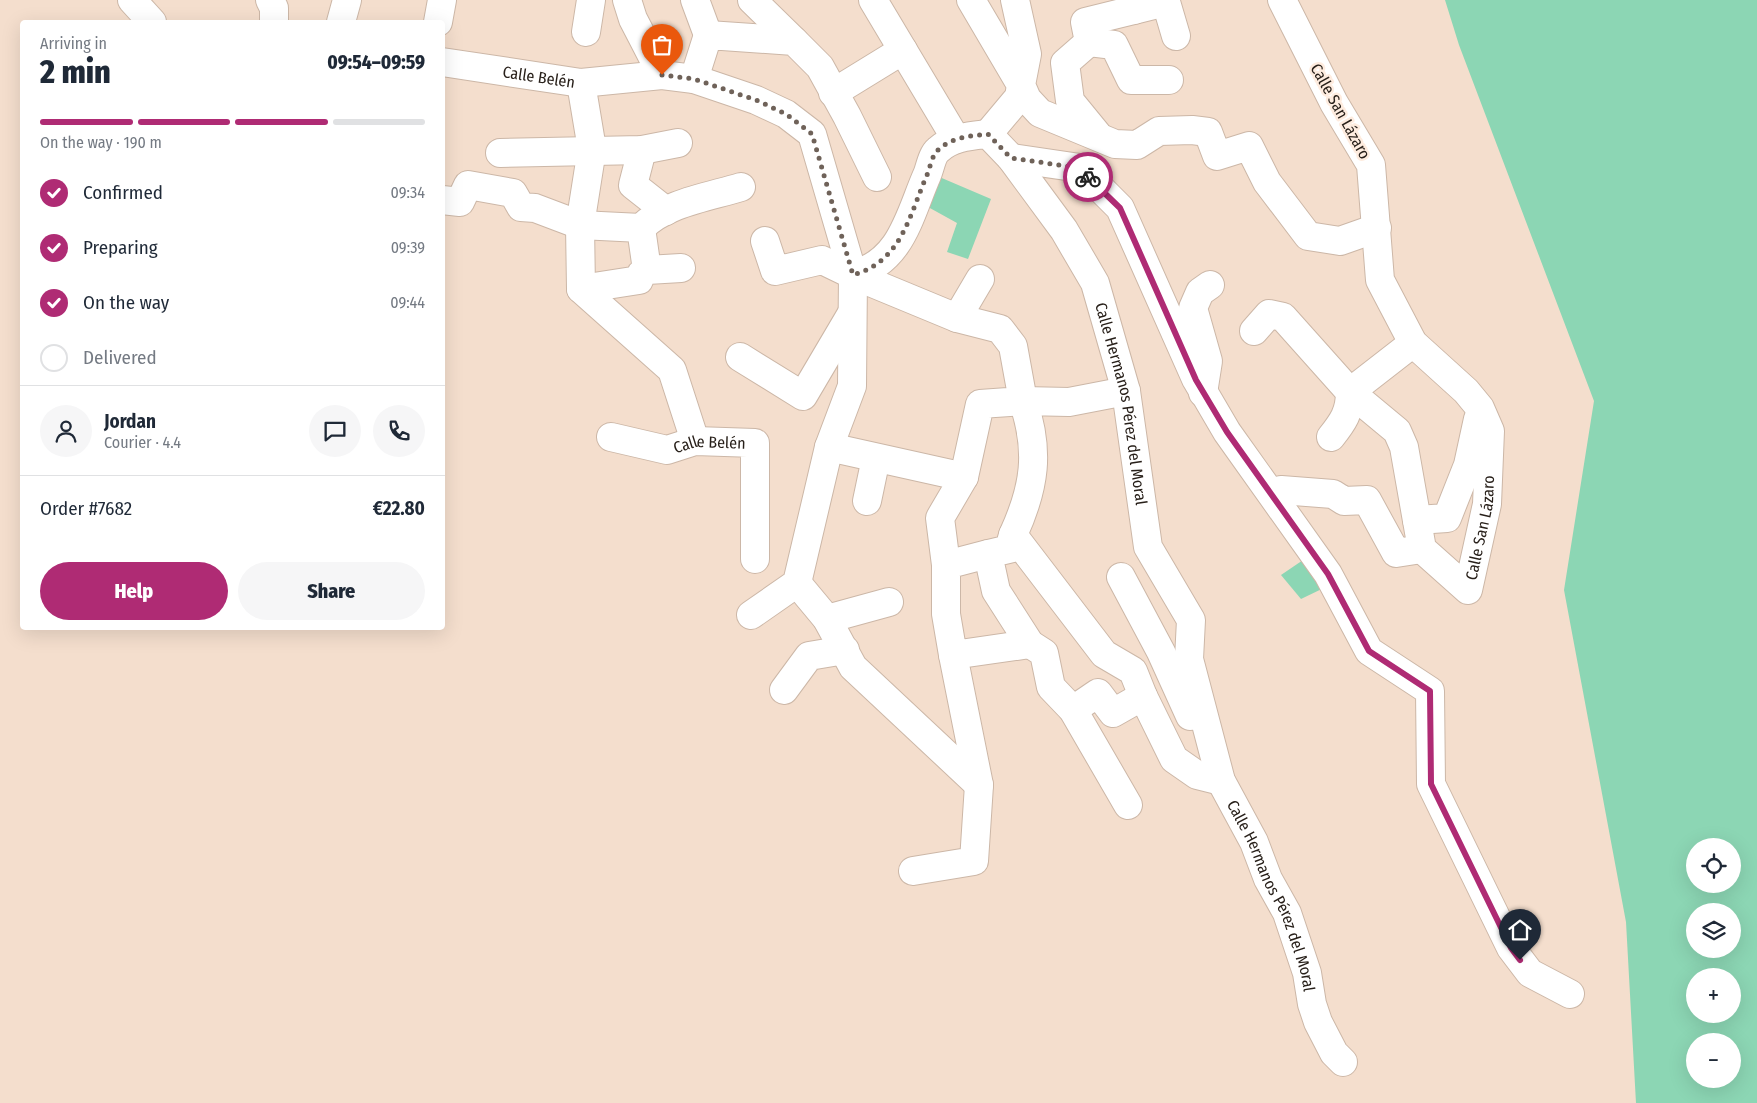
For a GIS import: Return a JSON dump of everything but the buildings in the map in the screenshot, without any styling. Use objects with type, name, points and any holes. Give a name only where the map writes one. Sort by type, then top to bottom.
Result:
[{"type":"street","points":[[132,0],[150,20]]},
{"type":"street","points":[[270,0],[274,8],[274,20]]},
{"type":"street","points":[[342,20],[347,0]]},
{"type":"street","points":[[438,20],[442,0]]},
{"type":"street","points":[[586,32],[591,0]]},
{"type":"street","points":[[627,0],[633,19],[662,75]]},
{"type":"street","points":[[694,79],[708,35],[695,0]]},
{"type":"street","points":[[752,0],[820,67],[877,177]]},
{"type":"street","points":[[873,0],[921,76],[956,138]]},
{"type":"street","points":[[970,0],[1027,99],[1040,112],[1107,140],[1137,145],[1159,131],[1192,130],[1208,132],[1217,156],[1249,146],[1266,182],[1308,236],[1340,241],[1377,228]]},
{"type":"street","points":[[853,275],[869,271],[892,252],[905,230],[936,151],[956,138],[988,134],[1019,98],[1027,54],[1015,0]]},
{"type":"street","name":"Calle San Lázaro","points":[[1282,0],[1334,103],[1371,165],[1380,280],[1412,343],[1466,391],[1480,408],[1490,431],[1487,504],[1468,590],[1422,549]]},
{"type":"street","points":[[1089,42],[1085,22],[1133,5],[1166,1],[1176,36]]},
{"type":"street","points":[[708,35],[794,41]]},
{"type":"street","points":[[1107,140],[1070,101],[1066,63],[1089,42],[1114,45],[1131,80],[1169,80]]},
{"type":"street","points":[[833,93],[903,50]]},
{"type":"street","name":"Calle Belén","points":[[445,62],[580,83],[662,75],[694,79],[756,100],[786,114],[812,134]]},
{"type":"street","points":[[580,83],[592,149],[580,225],[581,289],[672,370],[695,441]]},
{"type":"street","points":[[751,615],[797,584],[830,447],[852,386],[853,275],[812,134],[847,116]]},
{"type":"street","name":"Calle Hermanos Pérez del Moral","points":[[988,134],[1011,158],[1064,230],[1095,283],[1126,391],[1148,547],[1191,620],[1189,660],[1205,728],[1221,781],[1254,842],[1268,879],[1287,913],[1307,972],[1312,1004],[1318,1022],[1334,1053],[1343,1062]]},
{"type":"street","points":[[1097,185],[1107,140]]},
{"type":"street","points":[[500,153],[592,149],[642,150],[678,143]]},
{"type":"street","points":[[642,150],[633,185],[666,210]]},
{"type":"street","points":[[1011,158],[1080,168],[1120,208],[1162,307],[1204,392],[1227,432],[1328,574],[1369,651],[1430,691],[1431,784],[1511,948],[1530,973],[1570,994]]},
{"type":"street","points":[[445,200],[460,202],[468,185],[513,193],[521,207],[535,208],[580,225],[641,228],[651,218],[666,210],[741,187]]},
{"type":"street","points":[[641,228],[647,270]]},
{"type":"street","points":[[764,241],[775,272],[822,260],[853,275],[957,318],[1000,329],[1013,346],[1022,401],[1032,428],[1032,479],[1026,505],[1009,549],[946,564]]},
{"type":"street","points":[[581,289],[639,280],[641,274],[647,270],[681,268]]},
{"type":"street","points":[[957,318],[980,278]]},
{"type":"street","points":[[1204,392],[1208,361],[1193,308],[1200,292],[1210,285]]},
{"type":"street","points":[[740,357],[803,396],[853,311]]},
{"type":"street","points":[[1254,331],[1269,314],[1283,317],[1350,392],[1397,431],[1404,447],[1422,549],[1396,553],[1367,500],[1344,501],[1333,494],[1281,490]]},
{"type":"street","points":[[1350,392],[1412,343]]},
{"type":"street","points":[[913,871],[974,861],[979,785],[946,614],[946,564],[940,518],[964,477],[980,404],[1022,401],[1069,402],[1126,391]]},
{"type":"street","points":[[1331,437],[1345,419],[1350,407],[1350,392]]},
{"type":"street","points":[[1417,520],[1447,518],[1468,465],[1480,408]]},
{"type":"street","name":"Calle Belén","points":[[612,437],[667,450],[695,441],[755,443],[755,558]]},
{"type":"street","points":[[830,447],[964,477]]},
{"type":"street","points":[[867,501],[876,458]]},
{"type":"street","points":[[1013,535],[1104,654],[1133,671],[1174,759],[1197,775],[1221,781]]},
{"type":"street","points":[[988,554],[996,592],[1030,644],[1044,653],[1051,687],[1073,710],[1128,805]]},
{"type":"street","points":[[1121,577],[1161,652],[1190,718],[1205,728]]},
{"type":"street","points":[[797,584],[827,619],[853,667],[979,785]]},
{"type":"street","points":[[827,619],[890,602]]},
{"type":"street","points":[[953,655],[1030,644]]},
{"type":"street","points":[[784,690],[810,656],[845,650]]},
{"type":"street","points":[[1073,710],[1098,693],[1113,713],[1143,696]]},
{"type":"green space","points":[[1445,0],[1757,0],[1757,1103],[1636,1103],[1626,922],[1564,590],[1594,401],[1459,45]]},
{"type":"green space","points":[[930,173],[991,199],[968,259],[947,252],[957,223],[919,202]]},
{"type":"green space","points":[[1309,556],[1330,585],[1301,599],[1281,575]]},
{"type":"way so far","points":[[662,75],[694,79],[756,100],[786,114],[812,134],[853,275],[869,271],[892,252],[905,230],[936,151],[956,138],[988,134],[1011,158],[1080,168],[1088,177]]},
{"type":"route","points":[[1088,177],[1120,208],[1162,307],[1196,380],[1227,432],[1328,574],[1369,651],[1430,691],[1431,784],[1511,948],[1520,960]]}]
